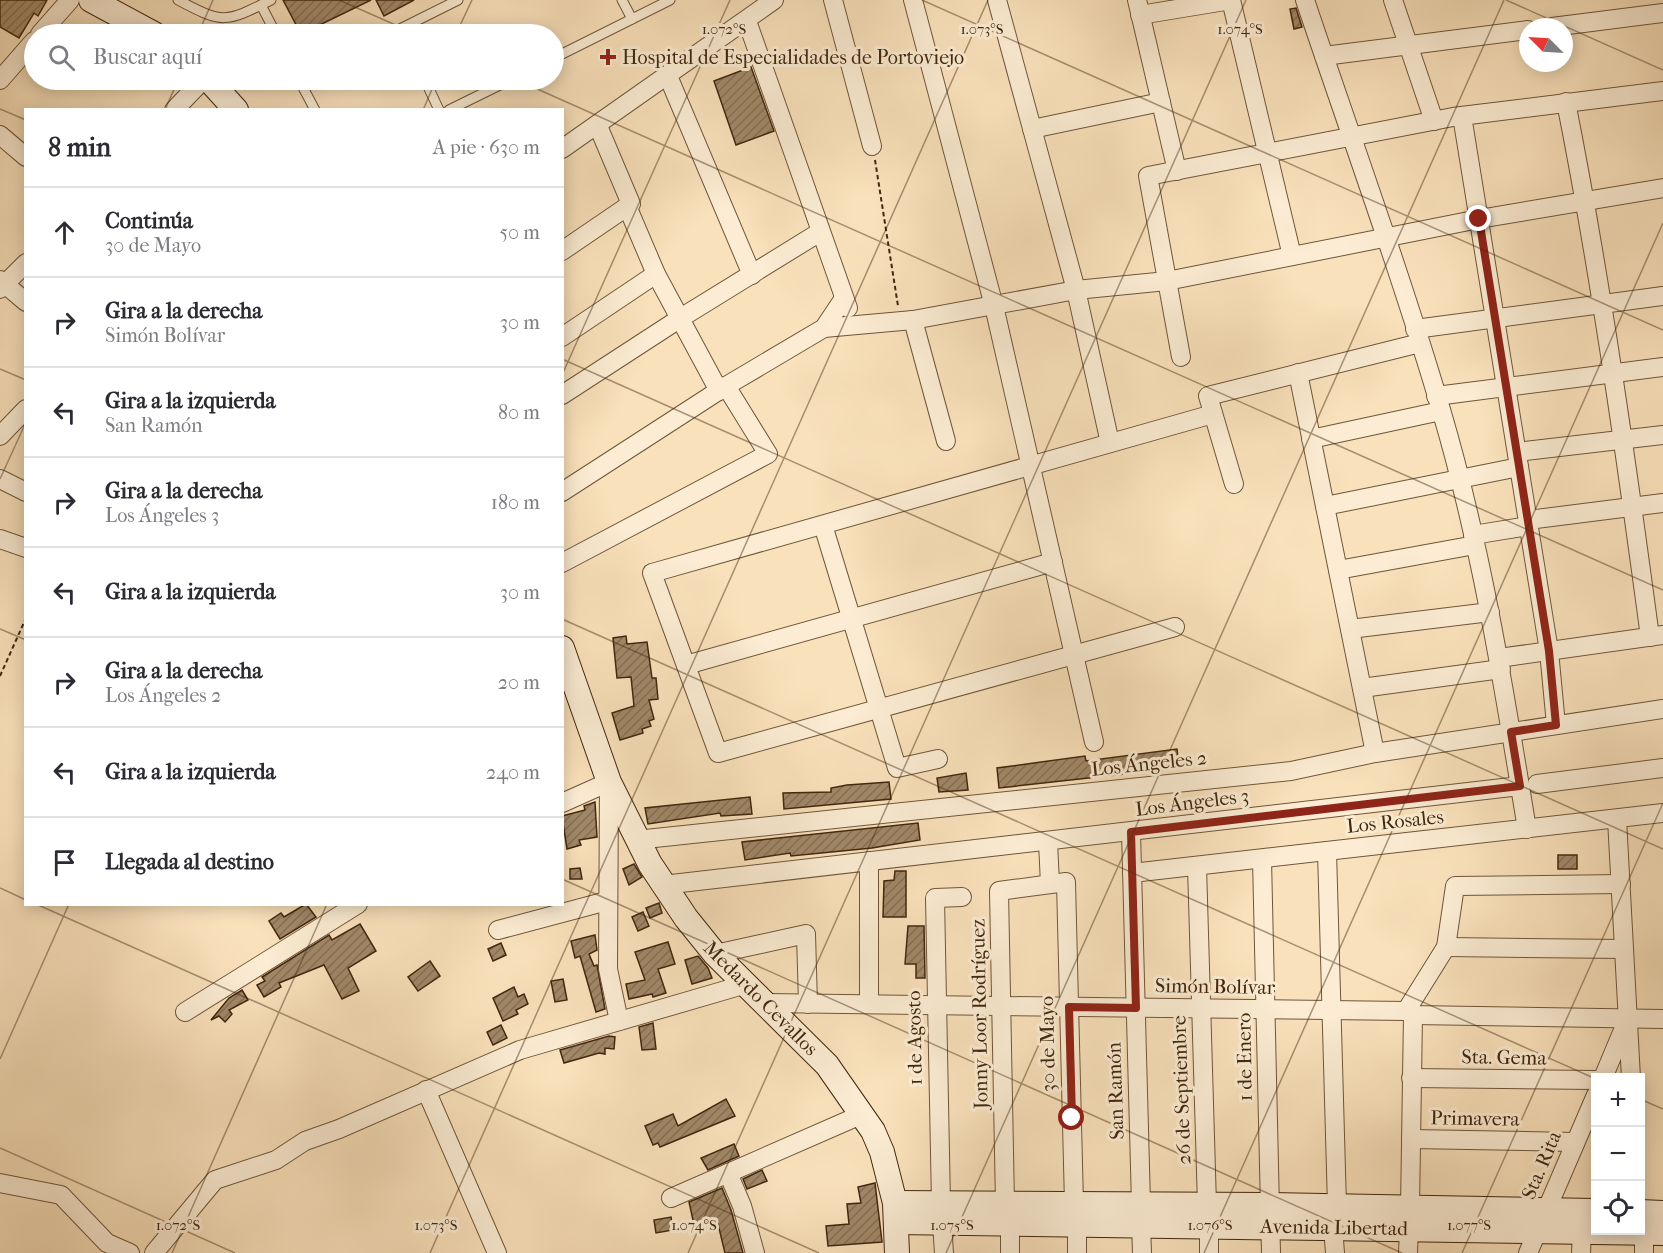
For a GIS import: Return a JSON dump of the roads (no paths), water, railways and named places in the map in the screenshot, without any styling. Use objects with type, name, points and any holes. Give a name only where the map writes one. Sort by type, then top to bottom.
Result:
[{"type":"street","points":[[49,24],[70,0]]},
{"type":"street","points":[[91,0],[135,24]]},
{"type":"street","points":[[564,148],[774,0]]},
{"type":"street","points":[[832,0],[872,146]]},
{"type":"street","points":[[913,0],[994,306],[1094,742]]},
{"type":"street","points":[[997,0],[1076,290],[1110,443]]},
{"type":"street","points":[[1177,171],[1139,8],[1231,0],[1292,256]]},
{"type":"street","points":[[1305,0],[1439,404],[1459,478],[1490,612],[1509,732],[1529,785],[1527,829]]},
{"type":"street","points":[[1393,0],[1434,121]]},
{"type":"street","points":[[1573,24],[1663,13]]},
{"type":"street","points":[[747,21],[855,326]]},
{"type":"street","points":[[1324,56],[1519,31]]},
{"type":"street","points":[[0,80],[24,52]]},
{"type":"street","points":[[668,76],[752,274]]},
{"type":"street","points":[[176,108],[193,90]]},
{"type":"street","points":[[218,90],[234,108]]},
{"type":"street","points":[[1181,357],[1148,176],[1462,116],[1663,91]]},
{"type":"street","points":[[1032,129],[1161,102]]},
{"type":"street","points":[[1362,688],[1500,664],[1549,651],[1656,636],[1632,507],[1586,201],[1566,102]]},
{"type":"street","points":[[1462,116],[1549,651],[1556,725]]},
{"type":"street","points":[[564,249],[631,204],[598,126]]},
{"type":"street","points":[[0,135],[24,155]]},
{"type":"street","points":[[824,328],[907,321],[1076,290],[1167,281],[1479,219],[1663,188]]},
{"type":"street","points":[[564,562],[768,454],[679,319],[656,274],[627,206]]},
{"type":"street","points":[[564,394],[820,232]]},
{"type":"street","points":[[24,265],[2,284],[24,300]]},
{"type":"street","points":[[564,336],[656,274]]},
{"type":"street","points":[[1234,484],[1208,396],[1298,373],[1417,336],[1495,319],[1663,296]]},
{"type":"street","points":[[564,491],[723,388],[824,328],[844,298]]},
{"type":"street","points":[[907,321],[946,441]]},
{"type":"street","points":[[1311,439],[1506,387],[1663,367]]},
{"type":"street","points":[[1298,373],[1374,747]]},
{"type":"street","points":[[0,435],[24,411]]},
{"type":"street","points":[[1175,627],[718,753],[652,573],[1213,414]]},
{"type":"street","points":[[1325,506],[1459,478],[1518,460],[1623,440],[1663,435]]},
{"type":"street","points":[[0,479],[24,491]]},
{"type":"street","points":[[1338,570],[1474,540],[1528,523],[1663,503]]},
{"type":"street","points":[[823,525],[897,768],[938,759]]},
{"type":"street","points":[[0,539],[24,547]]},
{"type":"street","points":[[686,665],[1053,562]]},
{"type":"street","points":[[1350,629],[1490,612]]},
{"type":"street","name":"Medardo Cevallos","points":[[564,654],[609,782],[636,840],[663,885],[715,954],[743,985],[766,1004],[827,1065],[863,1114],[882,1152],[896,1213],[897,1253]]},
{"type":"street","name":"Los Ángeles 2","points":[[636,840],[1291,771],[1374,747],[1509,732],[1663,709]]},
{"type":"street","name":"Los Ángeles 3","points":[[663,885],[1048,842],[1663,768]]},
{"type":"street","points":[[564,801],[609,782],[608,969],[619,1021]]},
{"type":"street","name":"Los Rosales","points":[[1132,873],[1663,813]]},
{"type":"street","points":[[1617,819],[1631,1073]]},
{"type":"street","name":"San Ramón","points":[[1131,832],[1142,1253]]},
{"type":"street","name":"30 de Mayo","points":[[1048,842],[1058,883],[1069,1007],[1077,1253]]},
{"type":"street","points":[[1327,852],[1332,1010],[1335,1253]]},
{"type":"street","name":"1 de Enero","points":[[1262,859],[1271,1253]]},
{"type":"street","points":[[869,861],[869,1005]]},
{"type":"street","name":"26 de Septiembre","points":[[1197,866],[1209,1253]]},
{"type":"street","name":"Jonny Loor Rodríguez","points":[[1010,1253],[1000,1006],[999,891],[1058,883]]},
{"type":"street","points":[[1408,1253],[1411,1140],[1409,1013],[1446,947],[1455,886],[1621,884]]},
{"type":"street","name":"1 de Agosto","points":[[944,1253],[941,1213],[935,898],[962,897]]},
{"type":"street","points":[[498,930],[607,901]]},
{"type":"street","points":[[185,1012],[355,906]]},
{"type":"street","points":[[715,954],[806,933],[808,1004]]},
{"type":"street","points":[[1446,947],[1624,949]]},
{"type":"street","points":[[154,1253],[215,1180],[276,1160],[305,1141],[339,1129],[520,1050],[743,985]]},
{"type":"street","name":"Simón Bolívar","points":[[766,1004],[1332,1010],[1663,1019]]},
{"type":"street","points":[[1605,1073],[1628,1018]]},
{"type":"street","name":"Sta. Gema","points":[[1411,1078],[1591,1080]]},
{"type":"street","points":[[426,1090],[497,1253]]},
{"type":"street","name":"Sta. Rita","points":[[1528,1253],[1591,1106]]},
{"type":"street","points":[[671,1198],[863,1114]]},
{"type":"street","name":"Primavera","points":[[1411,1140],[1575,1142]]},
{"type":"street","points":[[728,1173],[742,1206],[755,1253]]},
{"type":"street","points":[[0,1183],[62,1195],[107,1243],[130,1253]]},
{"type":"street","name":"Avenida Libertad","points":[[896,1213],[1270,1215],[1542,1220],[1586,1232],[1648,1233],[1663,1213]]},
{"type":"lane","points":[[178,0],[208,16],[221,19],[236,18],[271,0]]},
{"type":"lane","points":[[410,24],[458,0]]},
{"type":"lane","points":[[622,0],[632,20]]},
{"type":"lane","points":[[564,53],[670,0]]},
{"type":"lane","points":[[261,5],[271,24]]},
{"type":"lane","points":[[304,90],[314,108]]},
{"type":"lane","points":[[429,90],[438,108]]},
{"type":"lane","points":[[453,108],[490,90]]},
{"type":"place","name":"Hospital de Especialidades de Portoviejo","points":[[608,57]]}]
